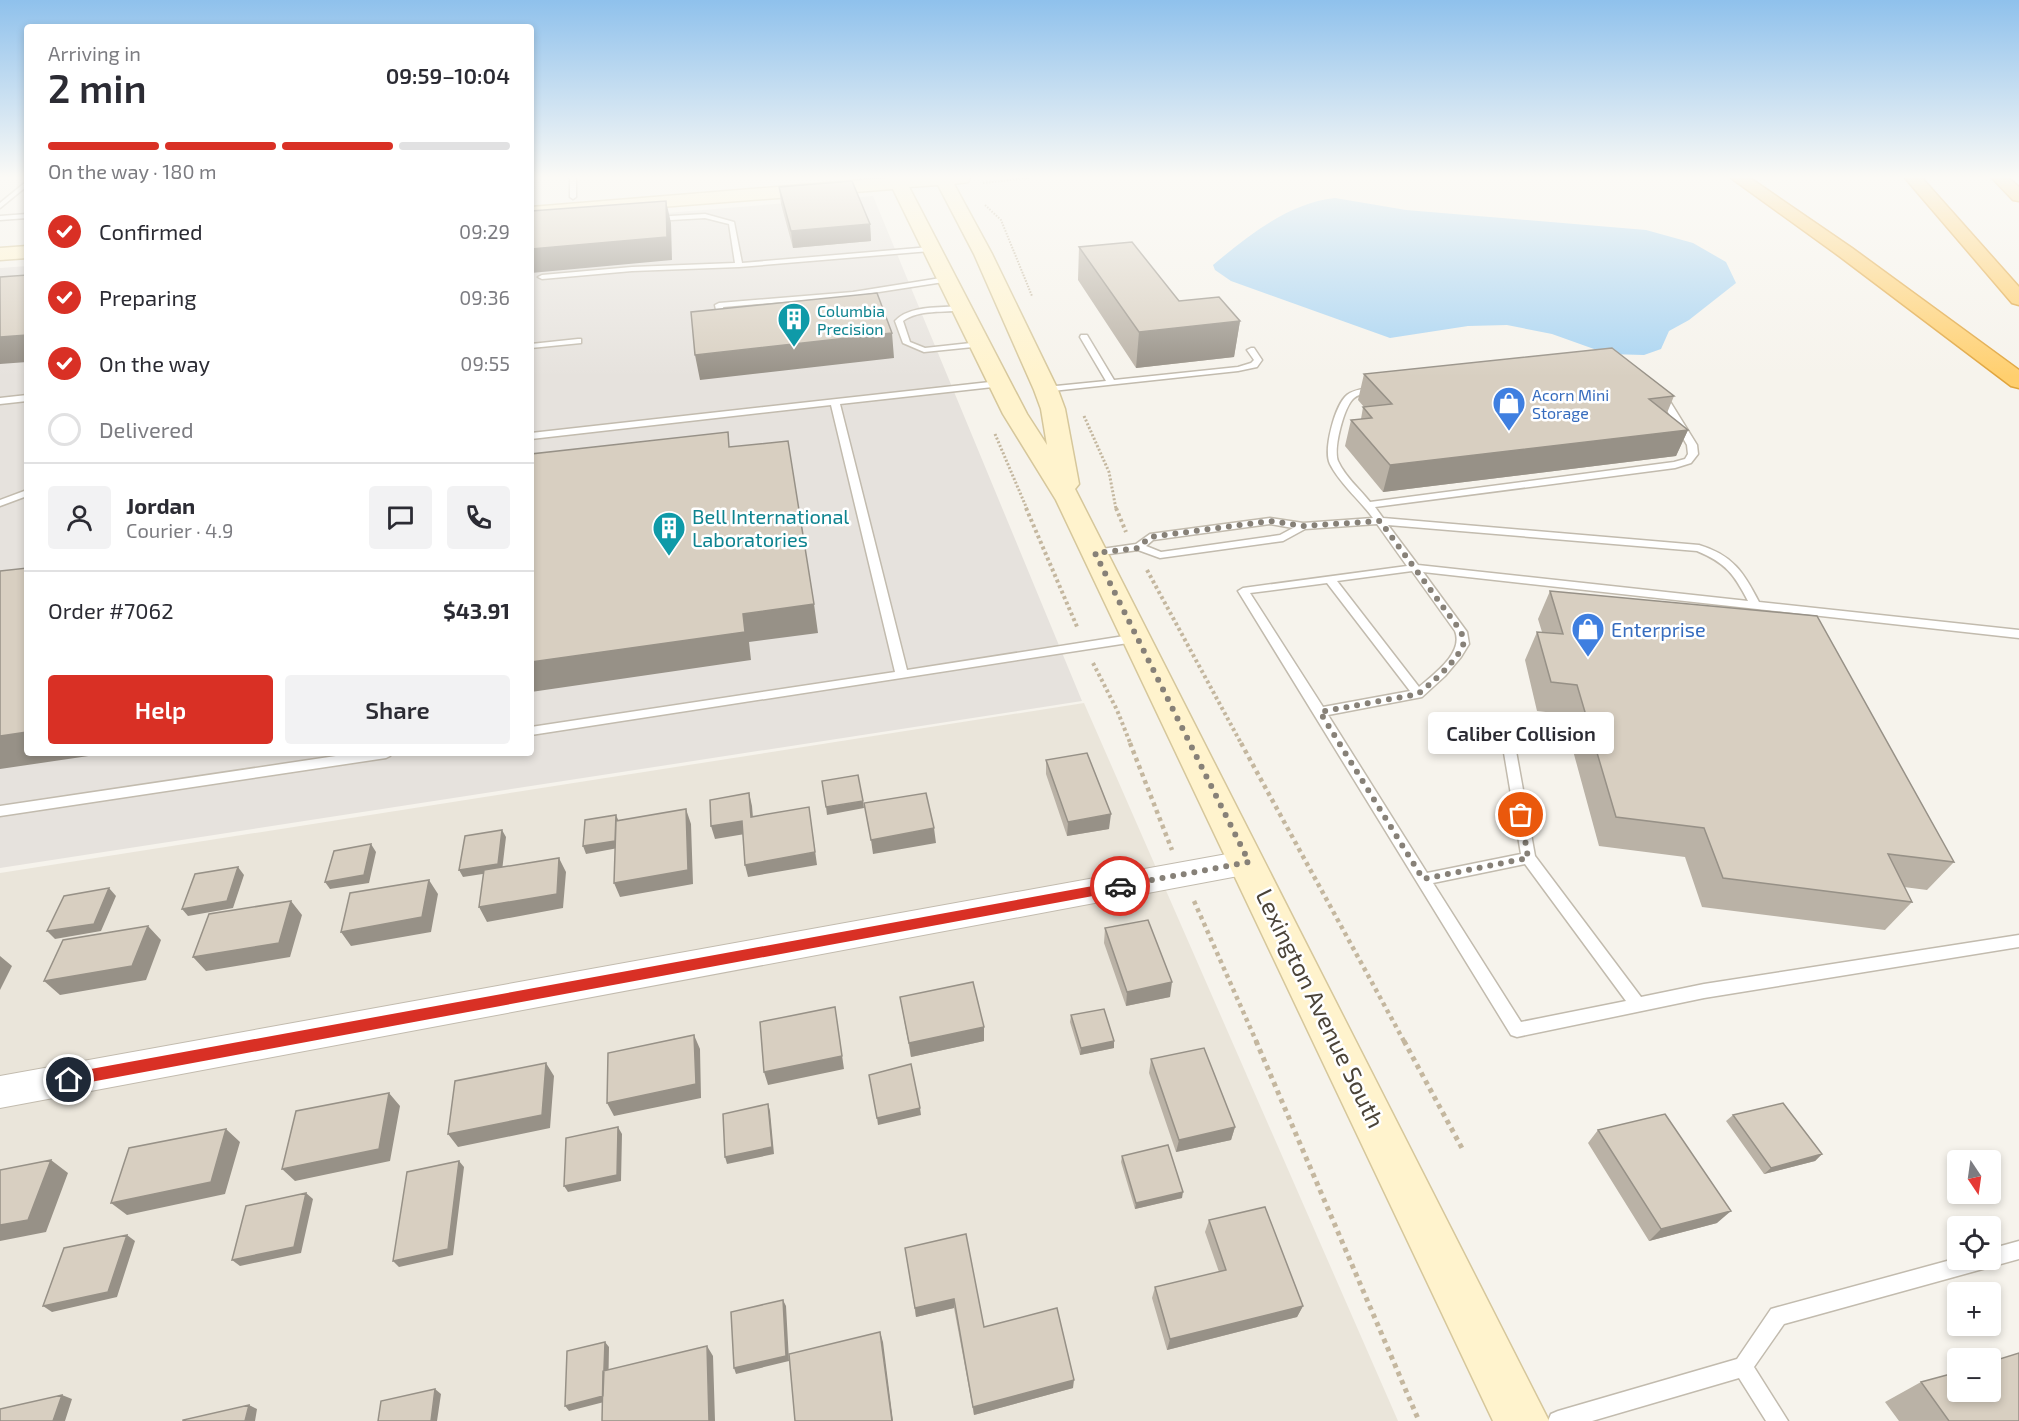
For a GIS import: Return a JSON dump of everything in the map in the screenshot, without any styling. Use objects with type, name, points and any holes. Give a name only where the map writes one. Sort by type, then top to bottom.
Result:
[{"type":"highway","points":[[1836,244],[1935,320],[2019,379]]},
{"type":"highway","points":[[1853,244],[1959,322],[2019,379]]},
{"type":"highway","points":[[1971,244],[2019,299]]},
{"type":"street","name":"Lexington Avenue South","points":[[928,244],[1015,414],[1069,500],[1522,1421]]},
{"type":"street","name":"Lexington Avenue South","points":[[978,244],[1053,409],[1069,500]]},
{"type":"street","points":[[0,254],[24,252]]},
{"type":"street","points":[[0,1092],[1249,862]]},
{"type":"lane","points":[[736,244],[739,265]]},
{"type":"lane","points":[[542,277],[632,269],[739,265],[930,249]]},
{"type":"lane","points":[[724,330],[720,305],[853,294],[947,279]]},
{"type":"lane","points":[[961,308],[910,313],[902,316],[899,321],[907,344],[924,350],[980,344]]},
{"type":"lane","points":[[1084,337],[1111,382]]},
{"type":"lane","points":[[534,346],[578,341]]},
{"type":"lane","points":[[1046,390],[1238,369],[1254,365],[1258,360],[1251,350]]},
{"type":"lane","points":[[534,436],[999,384]]},
{"type":"lane","points":[[1368,505],[1675,465],[1688,461],[1694,454],[1692,445],[1656,384]]},
{"type":"lane","points":[[1320,712],[1418,694],[1429,686],[1462,648],[1464,639],[1460,630],[1332,457],[1332,447],[1345,404],[1351,396],[1364,391],[1387,389]]},
{"type":"lane","points":[[0,400],[24,398]]},
{"type":"lane","points":[[835,402],[902,675]]},
{"type":"lane","points":[[0,503],[24,494]]},
{"type":"lane","points":[[1137,548],[1150,537],[1270,521],[1303,526],[1380,521],[1699,548],[1722,557],[1738,570],[1756,606]]},
{"type":"lane","points":[[1095,553],[1137,548],[1160,555],[1283,538],[1303,526]]},
{"type":"lane","points":[[2019,634],[1413,568],[1243,591],[1517,1030],[1637,1004],[2019,941]]},
{"type":"lane","points":[[1330,579],[1418,694]]},
{"type":"lane","points":[[534,731],[1137,638]]},
{"type":"lane","points":[[1506,729],[1528,858],[1637,1004]]},
{"type":"lane","points":[[0,811],[366,756]]},
{"type":"lane","points":[[1423,879],[1528,858]]},
{"type":"lane","points":[[2001,1255],[2019,1250]]},
{"type":"lane","points":[[1558,1421],[1743,1367],[1778,1316],[1947,1270]]},
{"type":"lane","points":[[1743,1367],[1778,1421]]},
{"type":"path","points":[[1012,244],[1034,302]]},
{"type":"path","points":[[974,386],[1086,646],[1117,711],[1182,875],[1229,978],[1419,1421]]},
{"type":"path","points":[[1072,387],[1109,472],[1118,517],[1137,548],[1463,1150]]},
{"type":"shaded area","points":[[534,244],[893,244],[1082,701],[0,868],[0,268],[24,266],[24,756],[534,756]]},
{"type":"shaded area","points":[[1084,703],[1398,1421],[0,1421],[0,873]]},
{"type":"water","points":[[1238,244],[1695,244],[1726,262],[1736,283],[1689,320],[1669,331],[1661,349],[1644,355],[1608,354],[1552,334],[1507,325],[1468,326],[1390,338],[1231,281],[1215,270],[1213,265]]},
{"type":"building","points":[[534,244],[584,244],[534,249]]},
{"type":"building","points":[[1134,244],[1179,301],[1219,297],[1240,321],[1139,332],[1079,247]]},
{"type":"building","points":[[24,275],[24,335],[0,337],[0,277]]},
{"type":"building","points":[[877,293],[892,333],[695,355],[691,312]]},
{"type":"building","name":"Acorn Mini Storage","points":[[1612,348],[1674,396],[1649,399],[1688,430],[1390,465],[1351,420],[1372,418],[1363,407],[1392,404],[1364,374]]},
{"type":"building","name":"Bell International Laboratories","points":[[728,432],[729,447],[788,441],[814,604],[743,614],[745,632],[534,662],[534,454]]},
{"type":"building","points":[[24,568],[24,732],[0,736],[0,571]]},
{"type":"building","points":[[1550,591],[1817,616],[1954,862],[1888,854],[1912,902],[1723,878],[1704,828],[1616,817],[1577,685],[1551,682],[1537,632],[1563,634]]},
{"type":"building","points":[[1087,753],[1111,814],[1068,822],[1046,760]]},
{"type":"building","points":[[858,775],[863,801],[826,807],[822,781]]},
{"type":"building","points":[[749,793],[751,817],[809,807],[815,852],[745,865],[742,821],[711,826],[710,800]]},
{"type":"building","points":[[926,793],[934,828],[871,840],[864,803]]},
{"type":"building","points":[[686,809],[688,870],[614,883],[616,821]]},
{"type":"building","points":[[616,815],[615,841],[583,846],[585,820]]},
{"type":"building","points":[[502,830],[498,864],[459,870],[465,836]]},
{"type":"building","points":[[371,844],[364,875],[325,882],[334,851]]},
{"type":"building","points":[[559,858],[557,894],[479,907],[484,870]]},
{"type":"building","points":[[238,867],[227,901],[182,909],[195,874]]},
{"type":"building","points":[[429,880],[422,917],[341,932],[350,893]]},
{"type":"building","points":[[109,888],[94,924],[47,931],[64,896]]},
{"type":"building","points":[[291,901],[279,943],[193,957],[209,914]]},
{"type":"building","points":[[1148,920],[1172,982],[1127,992],[1105,928]]},
{"type":"building","points":[[148,926],[132,966],[44,981],[63,940]]},
{"type":"building","points":[[973,982],[984,1027],[909,1043],[900,997]]},
{"type":"building","points":[[835,1007],[842,1056],[764,1072],[760,1022]]},
{"type":"building","points":[[1104,1009],[1114,1041],[1081,1048],[1071,1015]]},
{"type":"building","points":[[694,1035],[696,1084],[607,1103],[608,1053]]},
{"type":"building","points":[[1204,1048],[1235,1127],[1179,1140],[1151,1059]]},
{"type":"building","points":[[546,1063],[542,1115],[448,1134],[455,1081]]},
{"type":"building","points":[[911,1064],[920,1108],[877,1118],[869,1075]]},
{"type":"building","points":[[389,1093],[379,1149],[282,1169],[296,1111]]},
{"type":"building","points":[[1783,1103],[1822,1154],[1771,1168],[1733,1115]]},
{"type":"building","points":[[768,1104],[772,1147],[725,1157],[723,1114]]},
{"type":"building","points":[[1665,1114],[1731,1211],[1661,1229],[1598,1130]]},
{"type":"building","points":[[618,1127],[617,1175],[564,1186],[566,1138]]},
{"type":"building","points":[[226,1129],[211,1182],[111,1203],[129,1148]]},
{"type":"building","points":[[1168,1145],[1183,1192],[1136,1203],[1122,1156]]},
{"type":"building","points":[[51,1160],[28,1220],[0,1225],[0,1170]]},
{"type":"building","points":[[459,1161],[448,1249],[393,1261],[407,1172]]},
{"type":"building","points":[[306,1193],[294,1247],[232,1260],[246,1206]]},
{"type":"building","points":[[1265,1207],[1303,1306],[1170,1339],[1155,1287],[1226,1270],[1209,1220]]},
{"type":"building","points":[[966,1234],[984,1327],[1057,1308],[1074,1380],[973,1407],[954,1299],[915,1308],[905,1248]]},
{"type":"building","points":[[127,1235],[108,1292],[43,1306],[64,1248]]},
{"type":"building","points":[[783,1300],[786,1356],[734,1368],[731,1312]]},
{"type":"building","points":[[880,1332],[892,1421],[795,1421],[789,1354]]},
{"type":"building","points":[[605,1342],[603,1396],[565,1406],[567,1351]]},
{"type":"building","points":[[707,1346],[709,1421],[602,1421],[603,1371]]},
{"type":"building","points":[[2019,1353],[2019,1421],[1949,1421],[1921,1382],[1947,1375],[1947,1402],[2001,1402],[2001,1359]]},
{"type":"building","points":[[435,1389],[431,1421],[378,1421],[381,1401]]},
{"type":"building","points":[[62,1395],[53,1421],[0,1421],[0,1409]]},
{"type":"building","points":[[249,1405],[245,1421],[183,1421],[183,1420]]},
{"type":"way so far","points":[[1120,886],[1249,862],[1095,553],[1138,548],[1150,537],[1270,521],[1303,526],[1329,522],[1380,521],[1460,630],[1464,639],[1462,648],[1429,686],[1418,694],[1320,712],[1423,879],[1528,858],[1521,815]]},
{"type":"place","name":"Columbia Precision","points":[[794,348]]},
{"type":"place","name":"Acorn Mini Storage","points":[[1509,432]]},
{"type":"place","name":"Bell International Laboratories","points":[[669,557]]},
{"type":"place","name":"Enterprise","points":[[1588,658]]},
{"type":"place","name":"Caliber Collision","points":[[1521,815]]},
{"type":"route","points":[[69,1080],[1120,886]]}]
